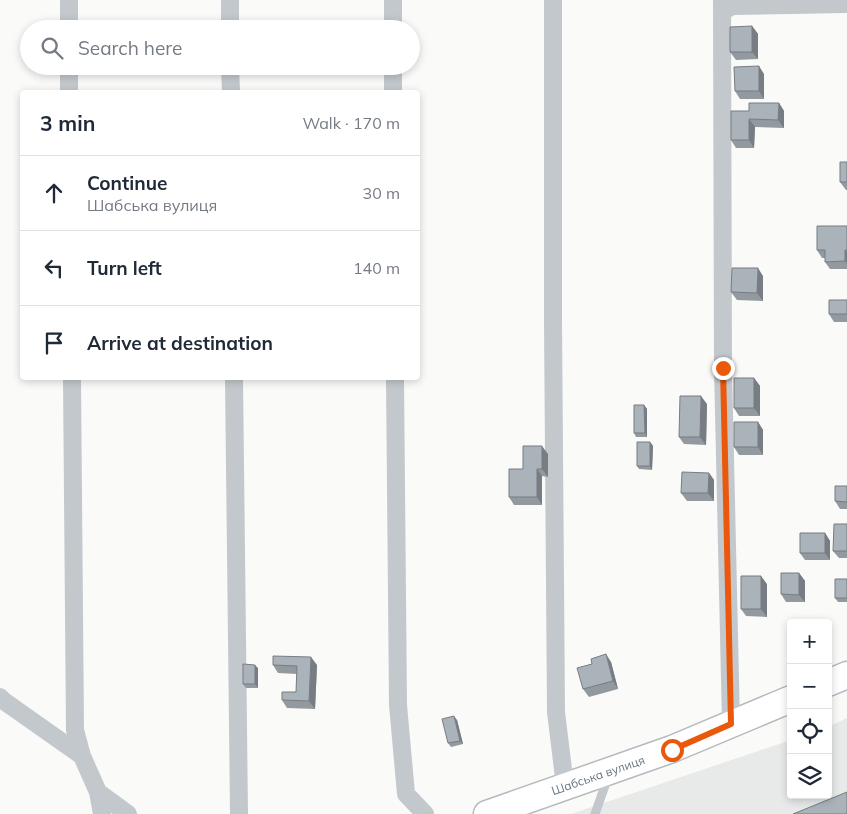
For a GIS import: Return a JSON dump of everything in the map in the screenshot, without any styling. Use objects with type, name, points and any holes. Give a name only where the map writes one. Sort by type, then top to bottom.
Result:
[{"type":"main road","points":[[832,681],[847,675]]},
{"type":"main road","name":"Шабська вулиця","points":[[487,814],[672,750],[787,701]]},
{"type":"street","points":[[69,0],[69,20]]},
{"type":"street","points":[[230,0],[230,20]]},
{"type":"street","points":[[393,0],[393,20]]},
{"type":"street","points":[[552,0],[556,712],[565,786]]},
{"type":"street","points":[[731,724],[723,368],[722,6],[847,4]]},
{"type":"street","points":[[69,75],[69,90]]},
{"type":"street","points":[[230,75],[231,90]]},
{"type":"street","points":[[393,75],[393,90]]},
{"type":"street","points":[[72,380],[75,730],[82,756],[98,792],[102,814]]},
{"type":"street","points":[[234,380],[239,814]]},
{"type":"street","points":[[396,380],[398,705],[406,794],[425,814]]},
{"type":"street","points":[[0,697],[82,756]]},
{"type":"street","points":[[98,792],[128,814]]},
{"type":"lane","points":[[595,814],[610,771]]},
{"type":"shaded area","points":[[847,718],[847,814],[571,814],[787,741],[787,799],[832,799],[832,725]]},
{"type":"building","points":[[752,26],[752,52],[730,52],[730,27]]},
{"type":"building","points":[[759,66],[759,91],[735,91],[734,67]]},
{"type":"building","points":[[749,103],[779,103],[778,120],[749,119],[749,140],[731,140],[731,111],[749,111]]},
{"type":"building","points":[[840,162],[847,162],[847,182],[840,182]]},
{"type":"building","points":[[817,226],[847,226],[845,261],[825,262],[825,250],[817,250]]},
{"type":"building","points":[[732,268],[758,268],[757,293],[731,292]]},
{"type":"building","points":[[829,300],[847,300],[847,314],[829,314]]},
{"type":"building","points":[[734,378],[754,378],[754,408],[734,408]]},
{"type":"building","points":[[680,396],[701,396],[700,437],[679,437]]},
{"type":"building","points":[[634,405],[644,405],[645,433],[634,433]]},
{"type":"building","points":[[734,422],[758,422],[758,447],[734,447]]},
{"type":"building","points":[[637,442],[650,442],[650,466],[637,466]]},
{"type":"building","points":[[523,446],[542,446],[542,469],[537,469],[537,497],[509,497],[509,469],[523,469]]},
{"type":"building","points":[[682,472],[709,473],[708,493],[681,493]]},
{"type":"building","points":[[835,486],[847,486],[847,502],[835,501]]},
{"type":"building","points":[[834,524],[847,524],[847,551],[833,551]]},
{"type":"building","points":[[800,533],[825,533],[825,553],[800,553]]},
{"type":"building","points":[[781,573],[799,573],[799,595],[781,594]]},
{"type":"building","points":[[741,576],[761,576],[761,609],[741,609]]},
{"type":"building","points":[[835,579],[847,579],[847,598],[835,598]]},
{"type":"building","points":[[606,654],[613,681],[583,689],[577,668],[592,664],[591,659]]},
{"type":"building","points":[[273,656],[311,657],[309,701],[282,700],[282,692],[296,692],[297,666],[273,665]]},
{"type":"building","points":[[243,664],[255,665],[255,684],[243,684]]},
{"type":"building","points":[[454,716],[460,741],[448,743],[442,719]]},
{"type":"building","points":[[847,792],[847,814],[793,814],[832,799]]},
{"type":"route","points":[[672,750],[731,724],[723,368]]}]
